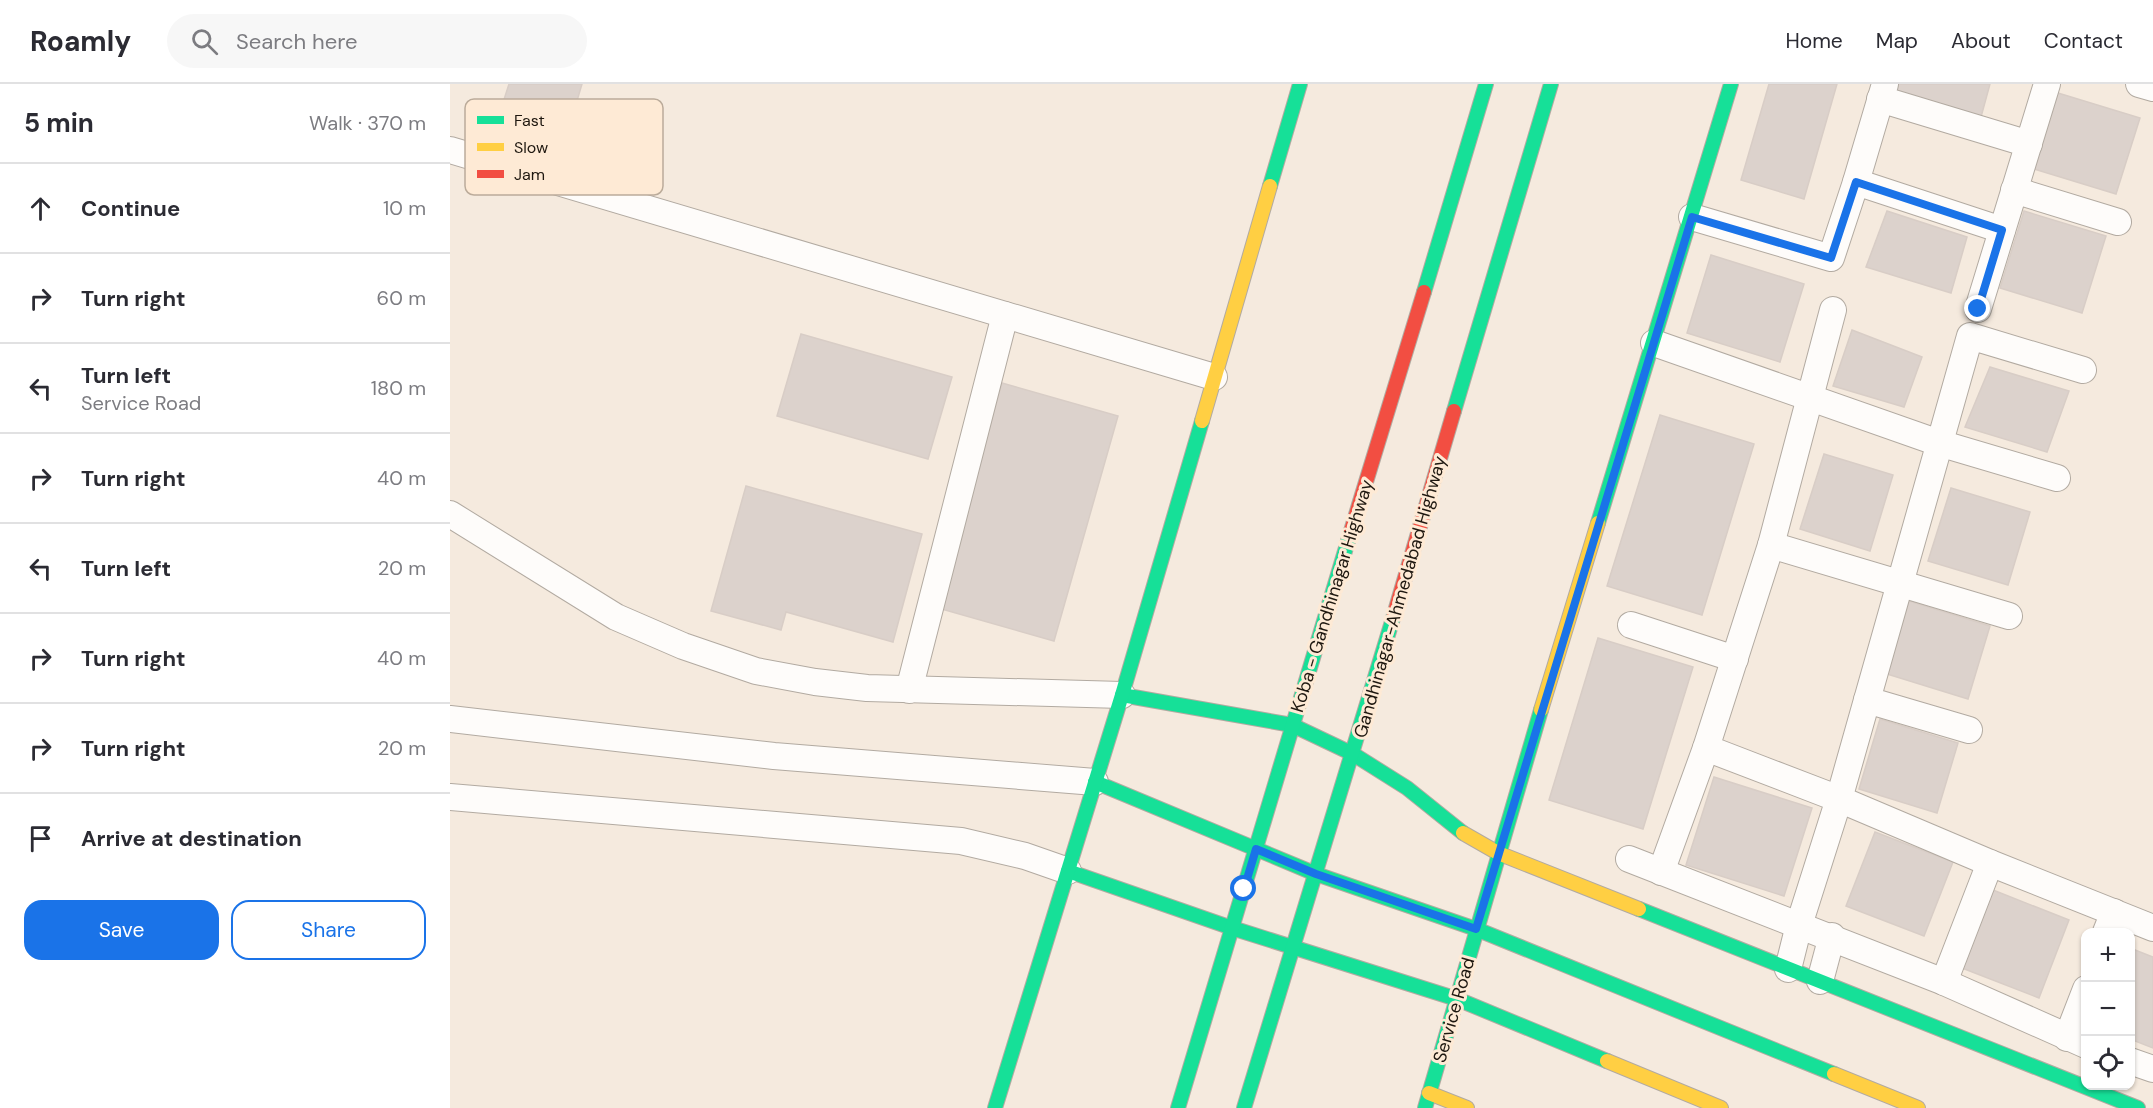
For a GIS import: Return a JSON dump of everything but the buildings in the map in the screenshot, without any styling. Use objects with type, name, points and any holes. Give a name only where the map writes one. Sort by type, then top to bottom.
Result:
[{"type":"street","points":[[995,1108],[1122,695],[1300,84]]},
{"type":"street","name":"Koba - Gandhinagar Highway","points":[[1178,1108],[1486,84]]},
{"type":"street","name":"Gandhinagar-Ahmedabad Highway","points":[[1244,1108],[1353,754],[1551,84]]},
{"type":"street","name":"Service Road","points":[[1425,1108],[1498,853],[1731,84]]},
{"type":"street","points":[[1978,309],[2047,84]]},
{"type":"street","points":[[2139,84],[2153,88]]},
{"type":"street","points":[[1692,217],[1831,258],[1882,91],[2029,144]]},
{"type":"street","points":[[450,150],[465,154]]},
{"type":"street","points":[[1856,182],[2002,230]]},
{"type":"street","points":[[2014,190],[2118,222]]},
{"type":"street","points":[[601,195],[1214,377]]},
{"type":"street","points":[[1661,872],[1706,748],[1771,545],[1833,310]]},
{"type":"street","points":[[909,690],[1005,315]]},
{"type":"street","points":[[1788,969],[1799,924],[1839,799],[1970,336],[2083,370]]},
{"type":"street","points":[[1654,343],[1939,443],[2057,478]]},
{"type":"street","points":[[450,514],[616,617],[683,646],[756,670],[815,682],[867,688],[1122,695],[1292,726],[1353,754],[1407,788],[1460,831],[1498,853],[2138,1108]]},
{"type":"street","points":[[1771,545],[2009,616]]},
{"type":"street","points":[[1631,625],[1735,659]]},
{"type":"street","points":[[1867,700],[1969,730]]},
{"type":"street","points":[[450,719],[774,756],[1095,782],[1316,874],[1476,929],[1918,1108]]},
{"type":"street","points":[[1706,748],[1839,799],[1990,863],[2110,922],[2153,928]]},
{"type":"street","points":[[450,797],[961,841],[1025,856],[1232,928],[1457,999],[1721,1108]]},
{"type":"street","points":[[1629,859],[1832,936],[1944,982],[2076,1041],[2081,1012]]},
{"type":"street","points":[[1944,982],[1990,863]]},
{"type":"street","points":[[1820,981],[1832,936]]},
{"type":"street","points":[[2135,1063],[2153,1070]]},
{"type":"street","points":[[1429,1093],[1467,1108]]},
{"type":"traffic: fast","points":[[1270,186],[1300,84]]},
{"type":"traffic: fast","points":[[1424,292],[1486,84]]},
{"type":"traffic: fast","points":[[1454,411],[1551,84]]},
{"type":"traffic: fast","points":[[1598,523],[1731,84]]},
{"type":"traffic: fast","points":[[995,1108],[1122,695],[1202,421]]},
{"type":"traffic: fast","points":[[1178,1108],[1351,531]]},
{"type":"traffic: fast","points":[[1244,1108],[1394,615]]},
{"type":"traffic: fast","points":[[1122,695],[1292,725],[1353,754],[1407,788],[1463,833]]},
{"type":"traffic: fast","points":[[1425,1108],[1541,710]]},
{"type":"traffic: fast","points":[[1095,782],[1316,874],[1476,929],[1834,1074]]},
{"type":"traffic: fast","points":[[1068,871],[1232,928],[1457,999],[1607,1061]]},
{"type":"traffic: fast","points":[[1639,909],[2138,1108]]},
{"type":"traffic: slow","points":[[1202,421],[1270,186]]},
{"type":"traffic: slow","points":[[1541,710],[1598,523]]},
{"type":"traffic: slow","points":[[1463,833],[1498,853],[1639,909]]},
{"type":"traffic: slow","points":[[1607,1061],[1721,1108]]},
{"type":"traffic: slow","points":[[1834,1074],[1918,1108]]},
{"type":"traffic: slow","points":[[1429,1093],[1467,1108]]},
{"type":"traffic: jam","points":[[1351,531],[1424,292]]},
{"type":"traffic: jam","points":[[1394,615],[1454,411]]},
{"type":"route","points":[[1244,889],[1256,849],[1316,874],[1476,929],[1692,217],[1831,258],[1856,182],[2002,230],[1978,309]]}]
